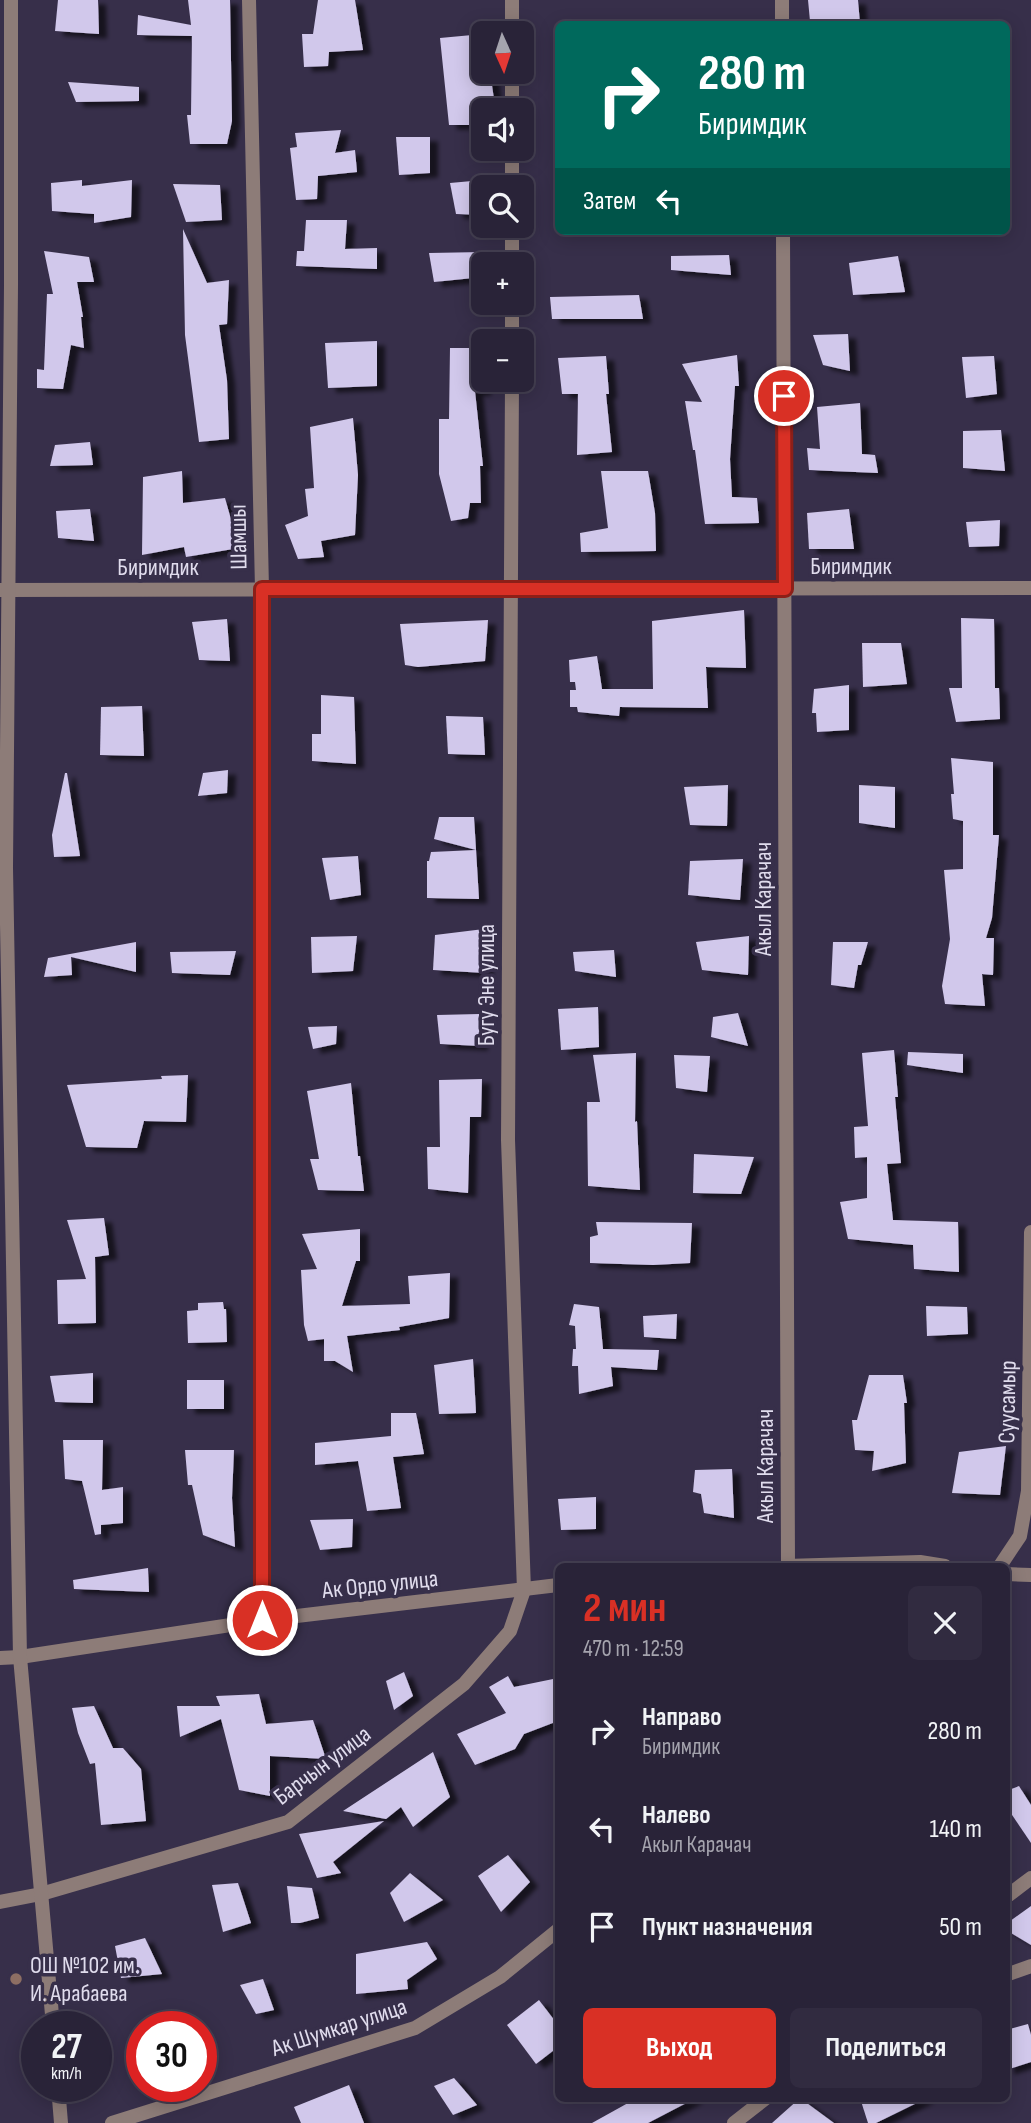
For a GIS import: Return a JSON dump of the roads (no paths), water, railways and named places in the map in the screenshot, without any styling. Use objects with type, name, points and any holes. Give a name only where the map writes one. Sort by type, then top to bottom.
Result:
[{"type":"street","points":[[10,0],[5,285],[5,1157],[20,1657],[52,2011]]},
{"type":"street","name":"Шамшы","points":[[249,0],[262,589],[262,1620]]},
{"type":"street","points":[[512,0],[512,21]]},
{"type":"street","points":[[782,0],[782,21]]},
{"type":"street","name":"Акыл Карачач","points":[[783,235],[787,1563]]},
{"type":"street","name":"Бугу Эне улица","points":[[512,392],[508,1140],[524,1591]]},
{"type":"street","name":"Биримдик","points":[[5,590],[1031,588]]},
{"type":"street","name":"Суусамыр","points":[[1002,1563],[1020,1536],[1028,1491],[1031,1232]]},
{"type":"street","points":[[887,1563],[926,1563]]},
{"type":"street","points":[[1010,1574],[1031,1575]]},
{"type":"street","name":"Ак Ордо улица","points":[[0,1658],[262,1620],[555,1586]]},
{"type":"street","name":"Барчын улица","points":[[0,1902],[41,1894],[288,1822],[464,1684],[510,1631],[524,1591]]},
{"type":"street","points":[[1010,1894],[1031,1878]]},
{"type":"street","name":"Ак Шумкар улица","points":[[112,2123],[415,2028],[500,1977],[555,1932]]},
{"type":"street","points":[[1010,1974],[1031,1966]]},
{"type":"street","points":[[59,2102],[61,2123]]},
{"type":"street","points":[[734,2123],[761,2102]]},
{"type":"place","name":"ОШ №102 им. И. Арабаева","points":[[16,1979]]}]
